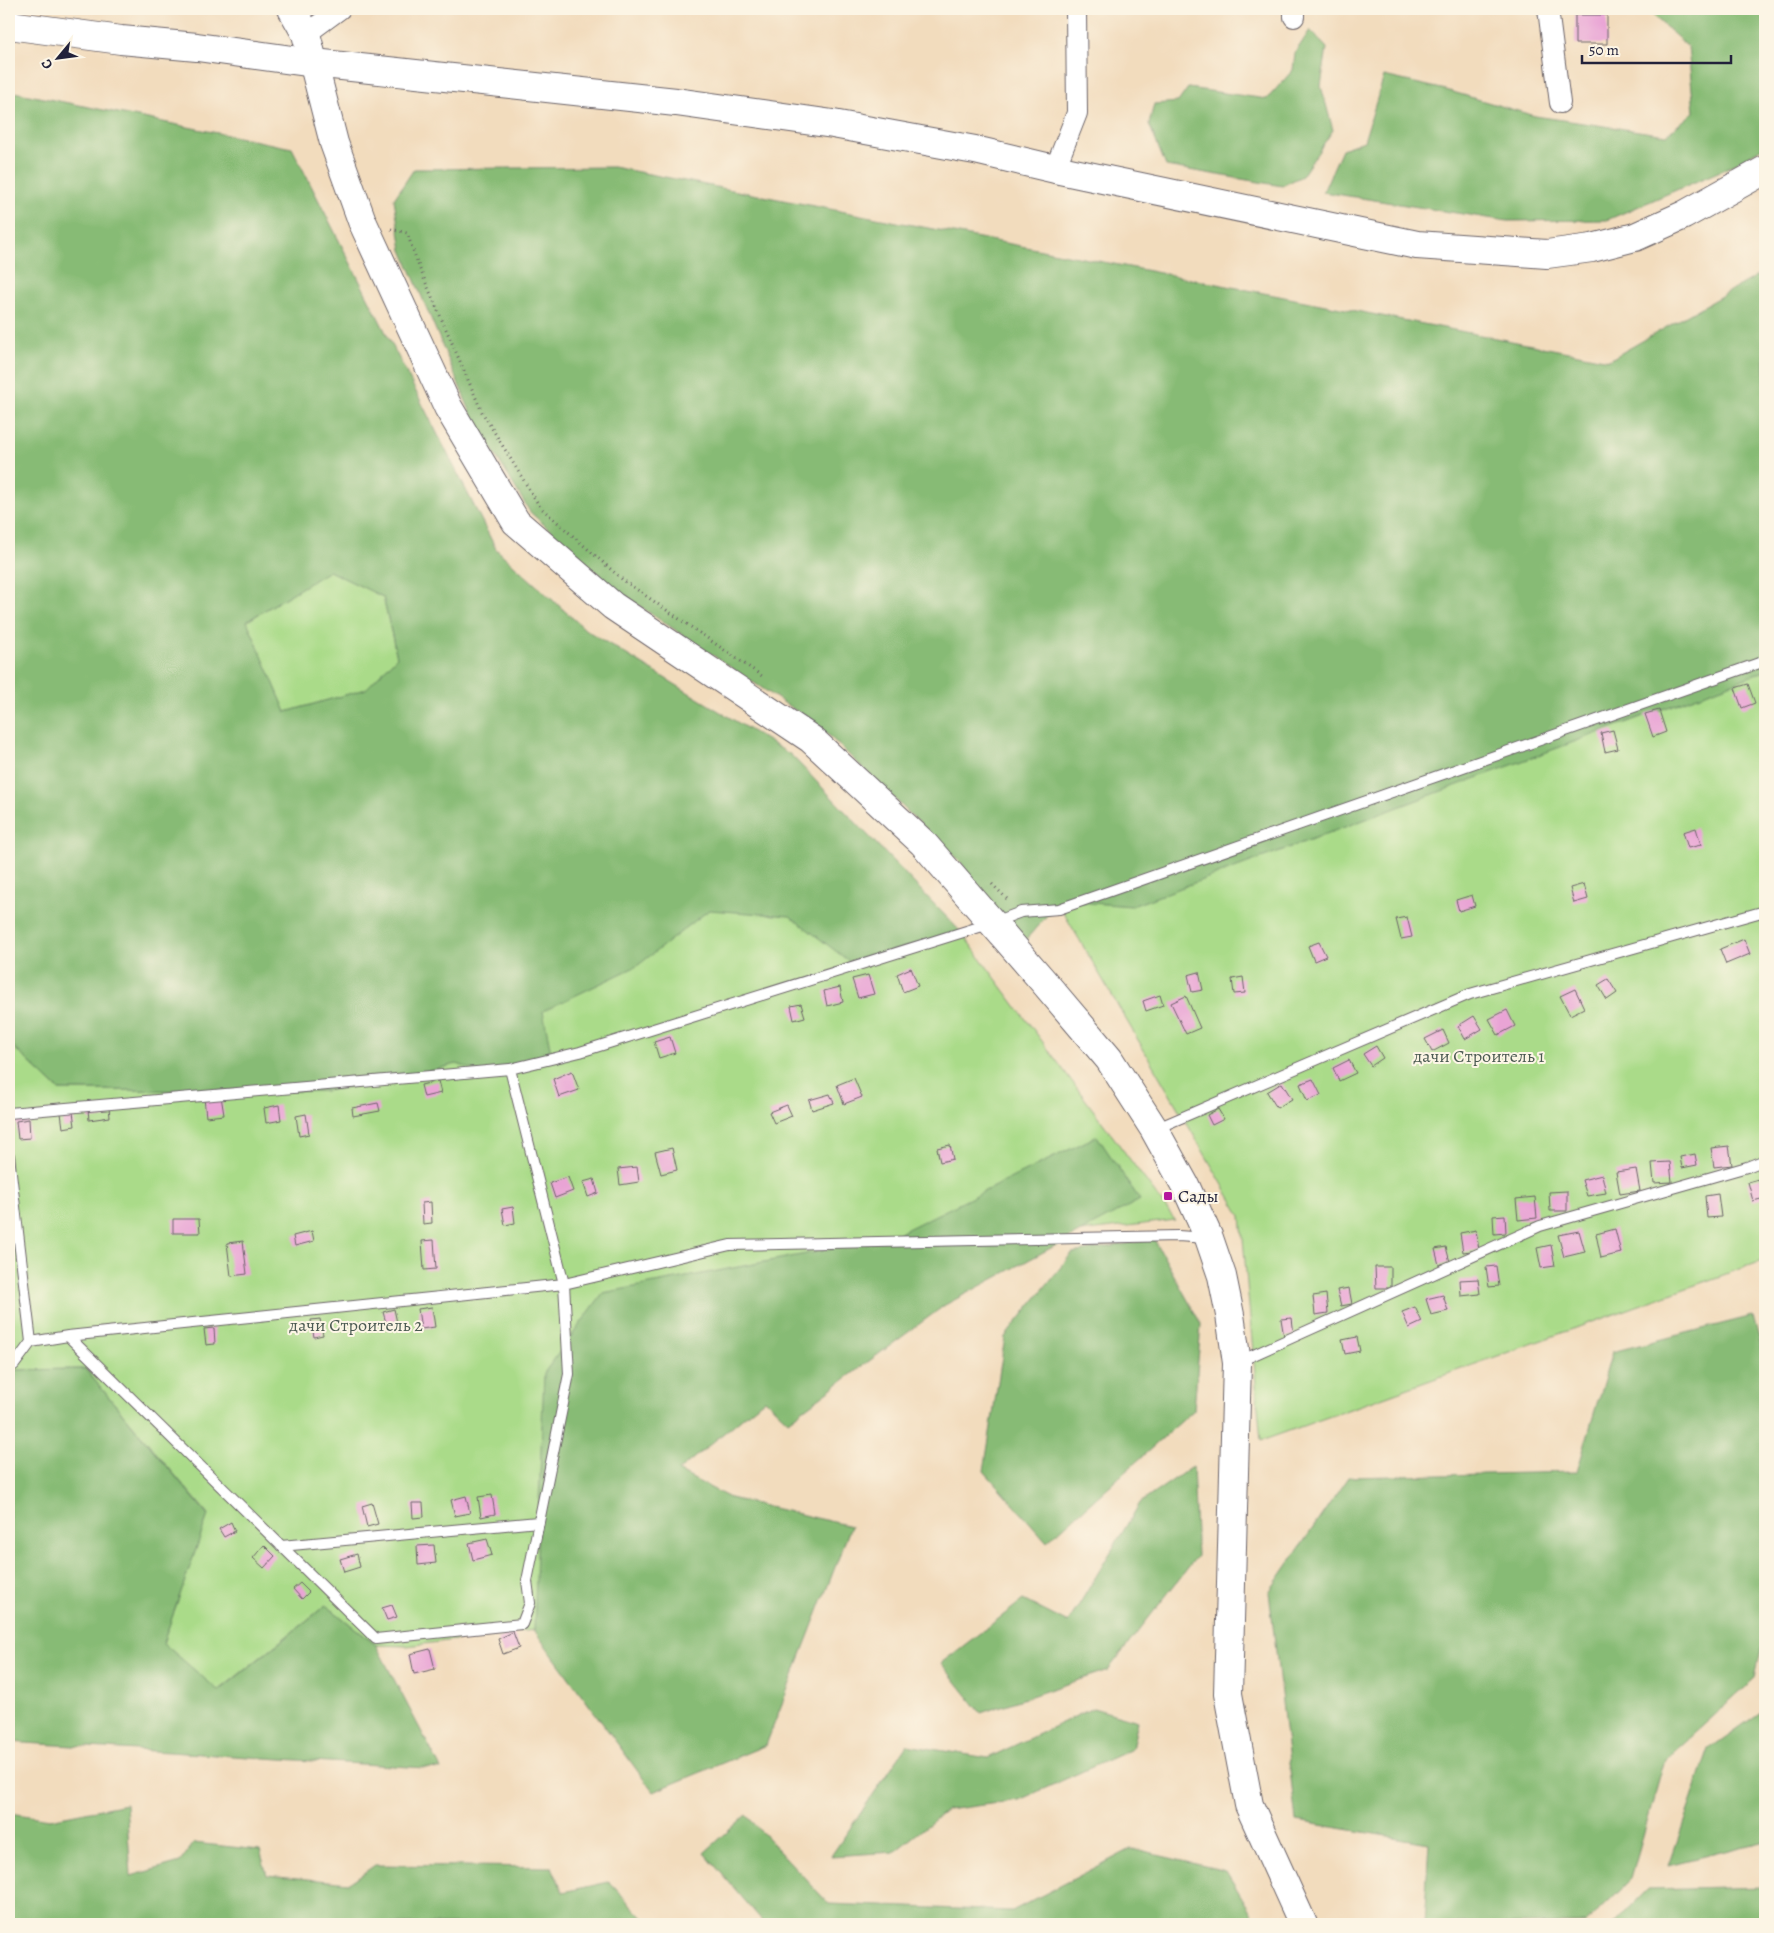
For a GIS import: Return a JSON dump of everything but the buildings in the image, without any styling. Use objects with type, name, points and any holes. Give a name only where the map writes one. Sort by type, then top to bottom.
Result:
[{"type":"main road","points":[[292,9],[306,34],[334,143],[362,220],[448,407],[516,522],[612,606],[811,739],[923,843],[1109,1059],[1186,1185],[1210,1238],[1222,1276],[1237,1363],[1228,1694],[1250,1805],[1303,1924]]},
{"type":"main road","points":[[9,24],[121,40],[197,47],[314,63],[676,102],[833,124],[975,150],[1055,169],[1417,245],[1547,254],[1592,248],[1635,237],[1684,215],[1765,170]]},
{"type":"street","points":[[306,34],[340,9]]},
{"type":"street","points":[[1055,169],[1077,113],[1076,9]]},
{"type":"street","points":[[1548,9],[1560,103]]},
{"type":"lane","points":[[9,1113],[510,1069],[580,1052],[992,923],[1020,912],[1060,909],[1765,661]]},
{"type":"lane","points":[[1154,1130],[1470,994],[1765,911]]},
{"type":"lane","points":[[68,1336],[376,1640],[522,1624],[530,1603],[527,1581],[569,1374],[564,1284],[510,1069]]},
{"type":"lane","points":[[9,1156],[31,1342],[14,1365],[9,1365]]},
{"type":"lane","points":[[1237,1363],[1540,1226],[1747,1167],[1765,1160]]},
{"type":"lane","points":[[31,1342],[68,1336],[564,1284],[730,1245],[1168,1237],[1210,1238]]},
{"type":"lane","points":[[281,1546],[538,1522]]},
{"type":"path","points":[[362,220],[407,233],[419,267],[482,412],[540,507],[623,580],[767,678]]},
{"type":"path","points":[[985,877],[1020,912]]},
{"type":"green space","points":[[1646,9],[1765,9],[1765,147],[1725,169],[1607,220],[1507,221],[1323,192],[1342,149],[1364,141],[1384,76],[1446,90],[1535,116],[1666,135],[1694,112],[1688,47]]},
{"type":"green space","points":[[1310,30],[1327,48],[1321,86],[1333,130],[1302,176],[1282,186],[1166,166],[1149,124],[1154,104],[1178,102],[1188,88],[1267,99],[1293,70],[1295,53]]},
{"type":"green space","points":[[9,91],[292,148],[496,549],[586,630],[791,755],[961,932],[850,962],[790,916],[709,910],[637,966],[543,1011],[552,1058],[493,1077],[457,1064],[392,1080],[325,1091],[59,1090],[9,1043]],"holes":[[[329,571],[383,597],[397,657],[366,689],[286,712],[247,621]]]},
{"type":"green space","points":[[613,167],[1609,360],[1765,271],[1765,671],[1132,906],[1064,901],[1048,914],[1022,944],[993,911],[962,864],[820,727],[617,591],[530,512],[473,418],[402,250],[394,199],[414,169]]},
{"type":"green space","points":[[329,570],[383,597],[397,657],[367,689],[286,712],[246,622]]},
{"type":"green space","name":"дачи Строитель 1","points":[[1765,655],[1765,1260],[1261,1441],[1241,1216],[1055,898]]},
{"type":"green space","name":"дачи Строитель 2","points":[[719,875],[961,932],[1175,1220],[603,1293],[534,1630],[407,1646],[376,1645],[326,1605],[218,1691],[163,1643],[208,1514],[85,1369],[9,1370],[9,1043],[59,1090],[325,1091],[392,1080]]},
{"type":"green space","points":[[1097,1136],[1140,1200],[945,1305],[788,1421],[765,1399],[678,1471],[730,1498],[851,1526],[766,1745],[653,1792],[534,1630],[544,1373],[603,1293],[889,1238]]},
{"type":"green space","points":[[1154,1239],[1201,1324],[1194,1410],[1047,1542],[984,1471],[1005,1337],[1072,1253]]},
{"type":"green space","points":[[1753,1316],[1765,1360],[1765,1632],[1755,1678],[1665,1759],[1631,1879],[1585,1924],[1424,1924],[1429,1843],[1296,1821],[1269,1592],[1348,1477],[1577,1472],[1612,1352]]},
{"type":"green space","points":[[85,1369],[208,1515],[163,1643],[219,1691],[326,1605],[376,1645],[441,1769],[9,1742],[9,1370]]},
{"type":"green space","points":[[1193,1466],[1197,1556],[1108,1670],[981,1713],[941,1663],[1023,1600],[1068,1623],[1140,1503]]},
{"type":"green space","points":[[1093,1708],[1138,1721],[1132,1749],[1019,1800],[947,1810],[894,1852],[831,1856],[907,1745],[988,1758]]},
{"type":"green space","points":[[1765,1709],[1765,1841],[1669,1865],[1709,1749]]},
{"type":"green space","points":[[126,1804],[131,1876],[180,1862],[194,1843],[260,1850],[267,1875],[349,1883],[375,1865],[552,1867],[563,1892],[609,1882],[649,1924],[9,1924],[9,1813],[50,1819]]},
{"type":"green space","points":[[746,1815],[829,1904],[1012,1911],[1131,1849],[1226,1871],[1258,1924],[765,1924],[704,1853]]},
{"type":"green space","points":[[1765,1886],[1765,1924],[1613,1924],[1647,1889]]},
{"type":"place","name":"Сады","points":[[1168,1196]]}]
